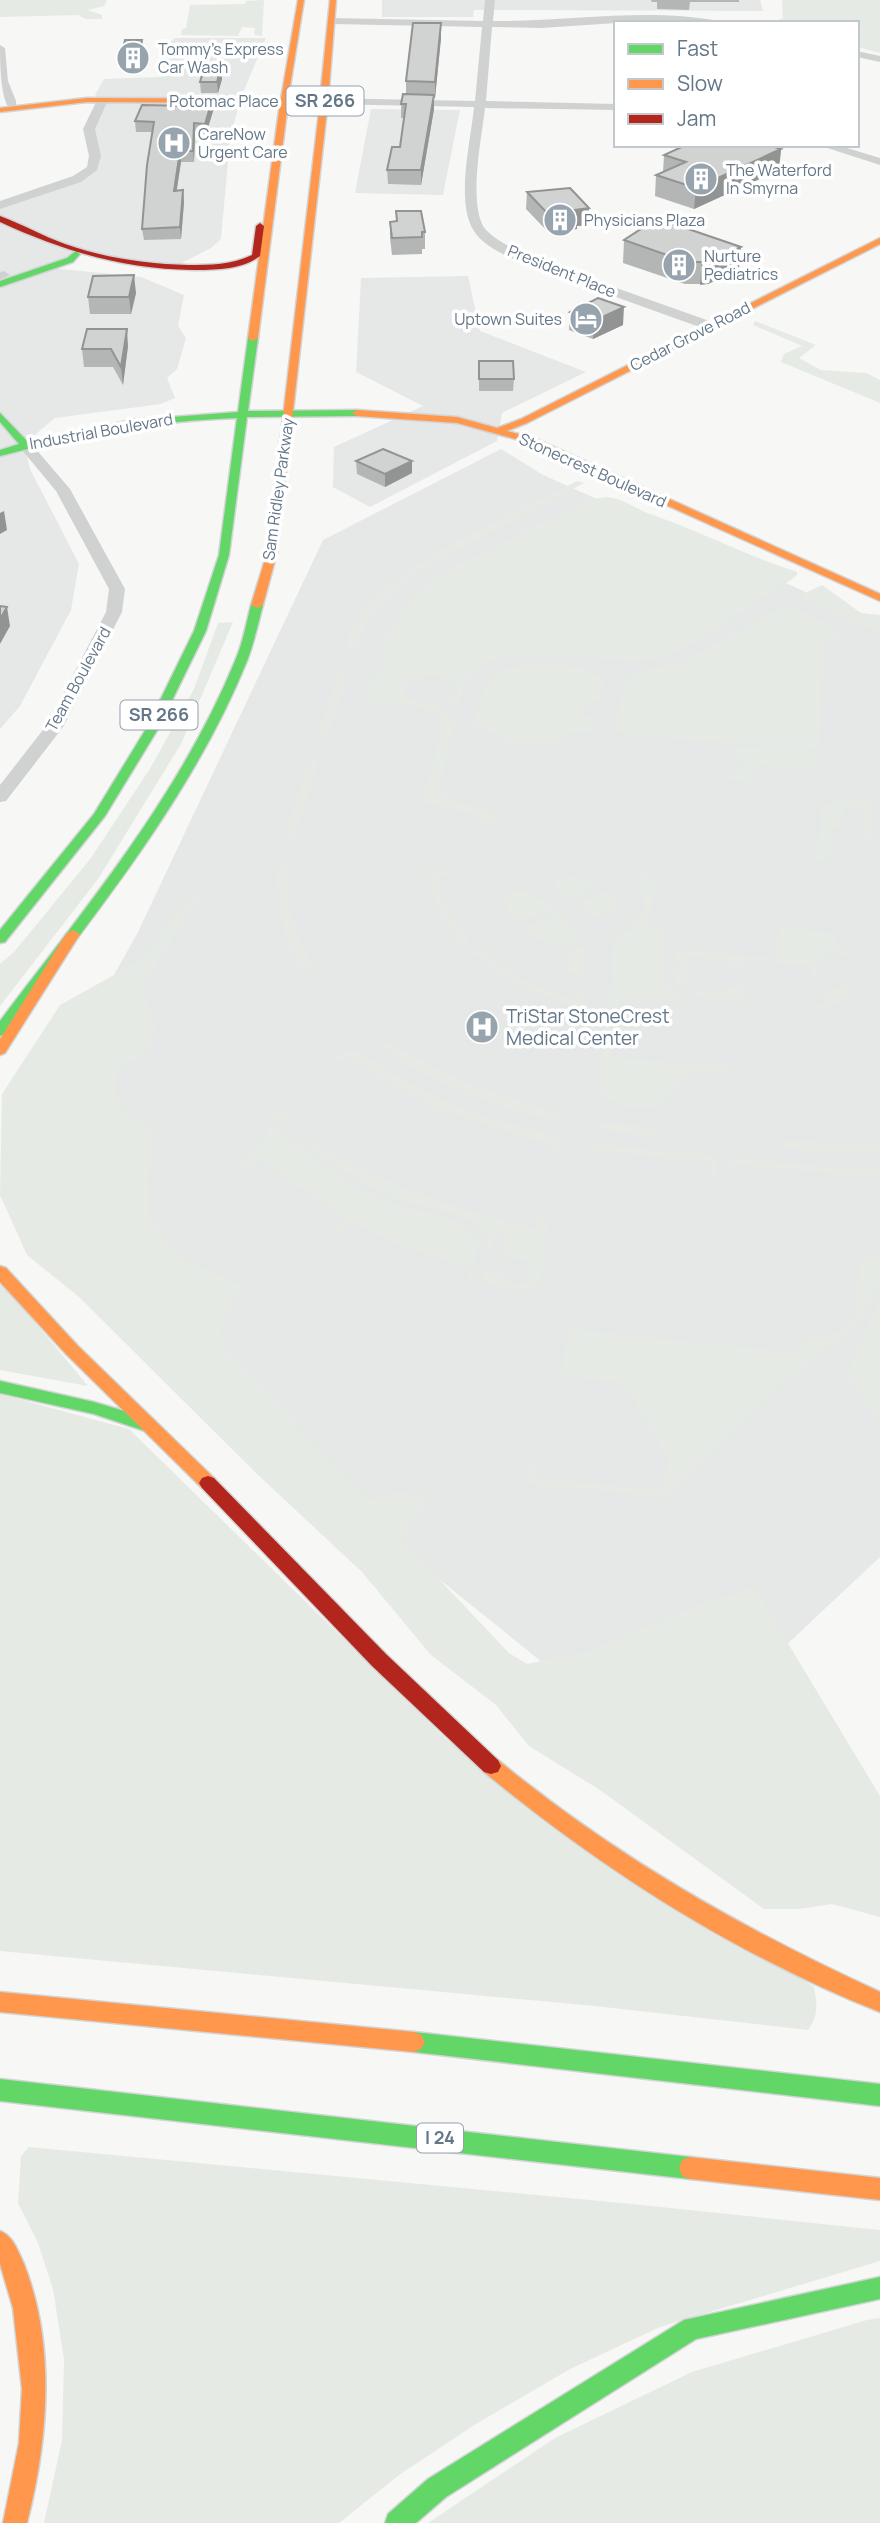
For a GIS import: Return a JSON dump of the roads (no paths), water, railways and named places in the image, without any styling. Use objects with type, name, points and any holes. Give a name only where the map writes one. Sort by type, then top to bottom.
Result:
[{"type":"main road","name":"SR 266","points":[[0,939],[99,816],[152,729],[200,631],[224,555],[284,101],[301,0]]},
{"type":"main road","name":"Sam Ridley Parkway","points":[[0,1031],[137,847],[196,754],[242,659],[272,553],[324,101],[333,0]]},
{"type":"main road","name":"Potomac Place","points":[[6,109],[102,100],[324,101]]},
{"type":"main road","points":[[0,219],[76,254],[111,263],[174,267],[235,265],[256,256],[262,214],[273,189]]},
{"type":"main road","name":"Cedar Grove Road","points":[[500,430],[524,421],[880,241]]},
{"type":"main road","points":[[1,278],[70,260],[76,254]]},
{"type":"main road","name":"Industrial Boulevard","points":[[0,453],[24,444],[155,418],[288,413]]},
{"type":"main road","name":"Stonecrest Boulevard","points":[[288,413],[403,415],[476,423],[500,430],[541,445],[880,598]]},
{"type":"main road","name":"Team Boulevard","points":[[0,416],[24,444]]},
{"type":"main road","points":[[0,1050],[73,934]]},
{"type":"main road","points":[[0,1272],[361,1641],[493,1767],[571,1831],[654,1886],[737,1934],[880,2001]]},
{"type":"main road","points":[[0,1387],[94,1408],[151,1425]]},
{"type":"main road","points":[[0,2002],[310,2030],[880,2095]]},
{"type":"main road","name":"I 24","points":[[0,2090],[880,2189]]},
{"type":"main road","points":[[0,2242],[19,2284],[29,2323],[35,2365],[31,2455],[15,2523]]},
{"type":"main road","points":[[397,2523],[437,2488],[692,2328],[880,2288]]},
{"type":"street","name":"President Place","points":[[490,0],[490,24],[470,202],[479,230],[500,247],[528,261],[710,326]]},
{"type":"street","points":[[331,22],[541,25],[647,18],[688,21]]},
{"type":"street","points":[[0,48],[2,83],[11,99],[6,109]]},
{"type":"street","points":[[859,54],[880,59]]},
{"type":"street","points":[[0,205],[76,179],[93,167],[95,156],[89,129],[102,100]]},
{"type":"street","name":"Potomac Place","points":[[324,101],[614,107]]},
{"type":"street","points":[[831,147],[880,162]]},
{"type":"street","name":"Team Boulevard","points":[[0,797],[54,727],[114,612],[117,589],[63,489],[24,444]]},
{"type":"place","name":"Tommy's Express Car Wash","points":[[133,58]]},
{"type":"place","name":"CareNow Urgent Care","points":[[174,143]]},
{"type":"place","name":"The Waterford In Smyrna","points":[[701,179]]},
{"type":"place","name":"Physicians Plaza","points":[[560,220]]},
{"type":"place","name":"Nurture Pediatrics","points":[[679,265]]},
{"type":"place","name":"Uptown Suites","points":[[586,319]]},
{"type":"place","name":"TriStar StoneCrest Medical Center","points":[[482,1027]]}]
